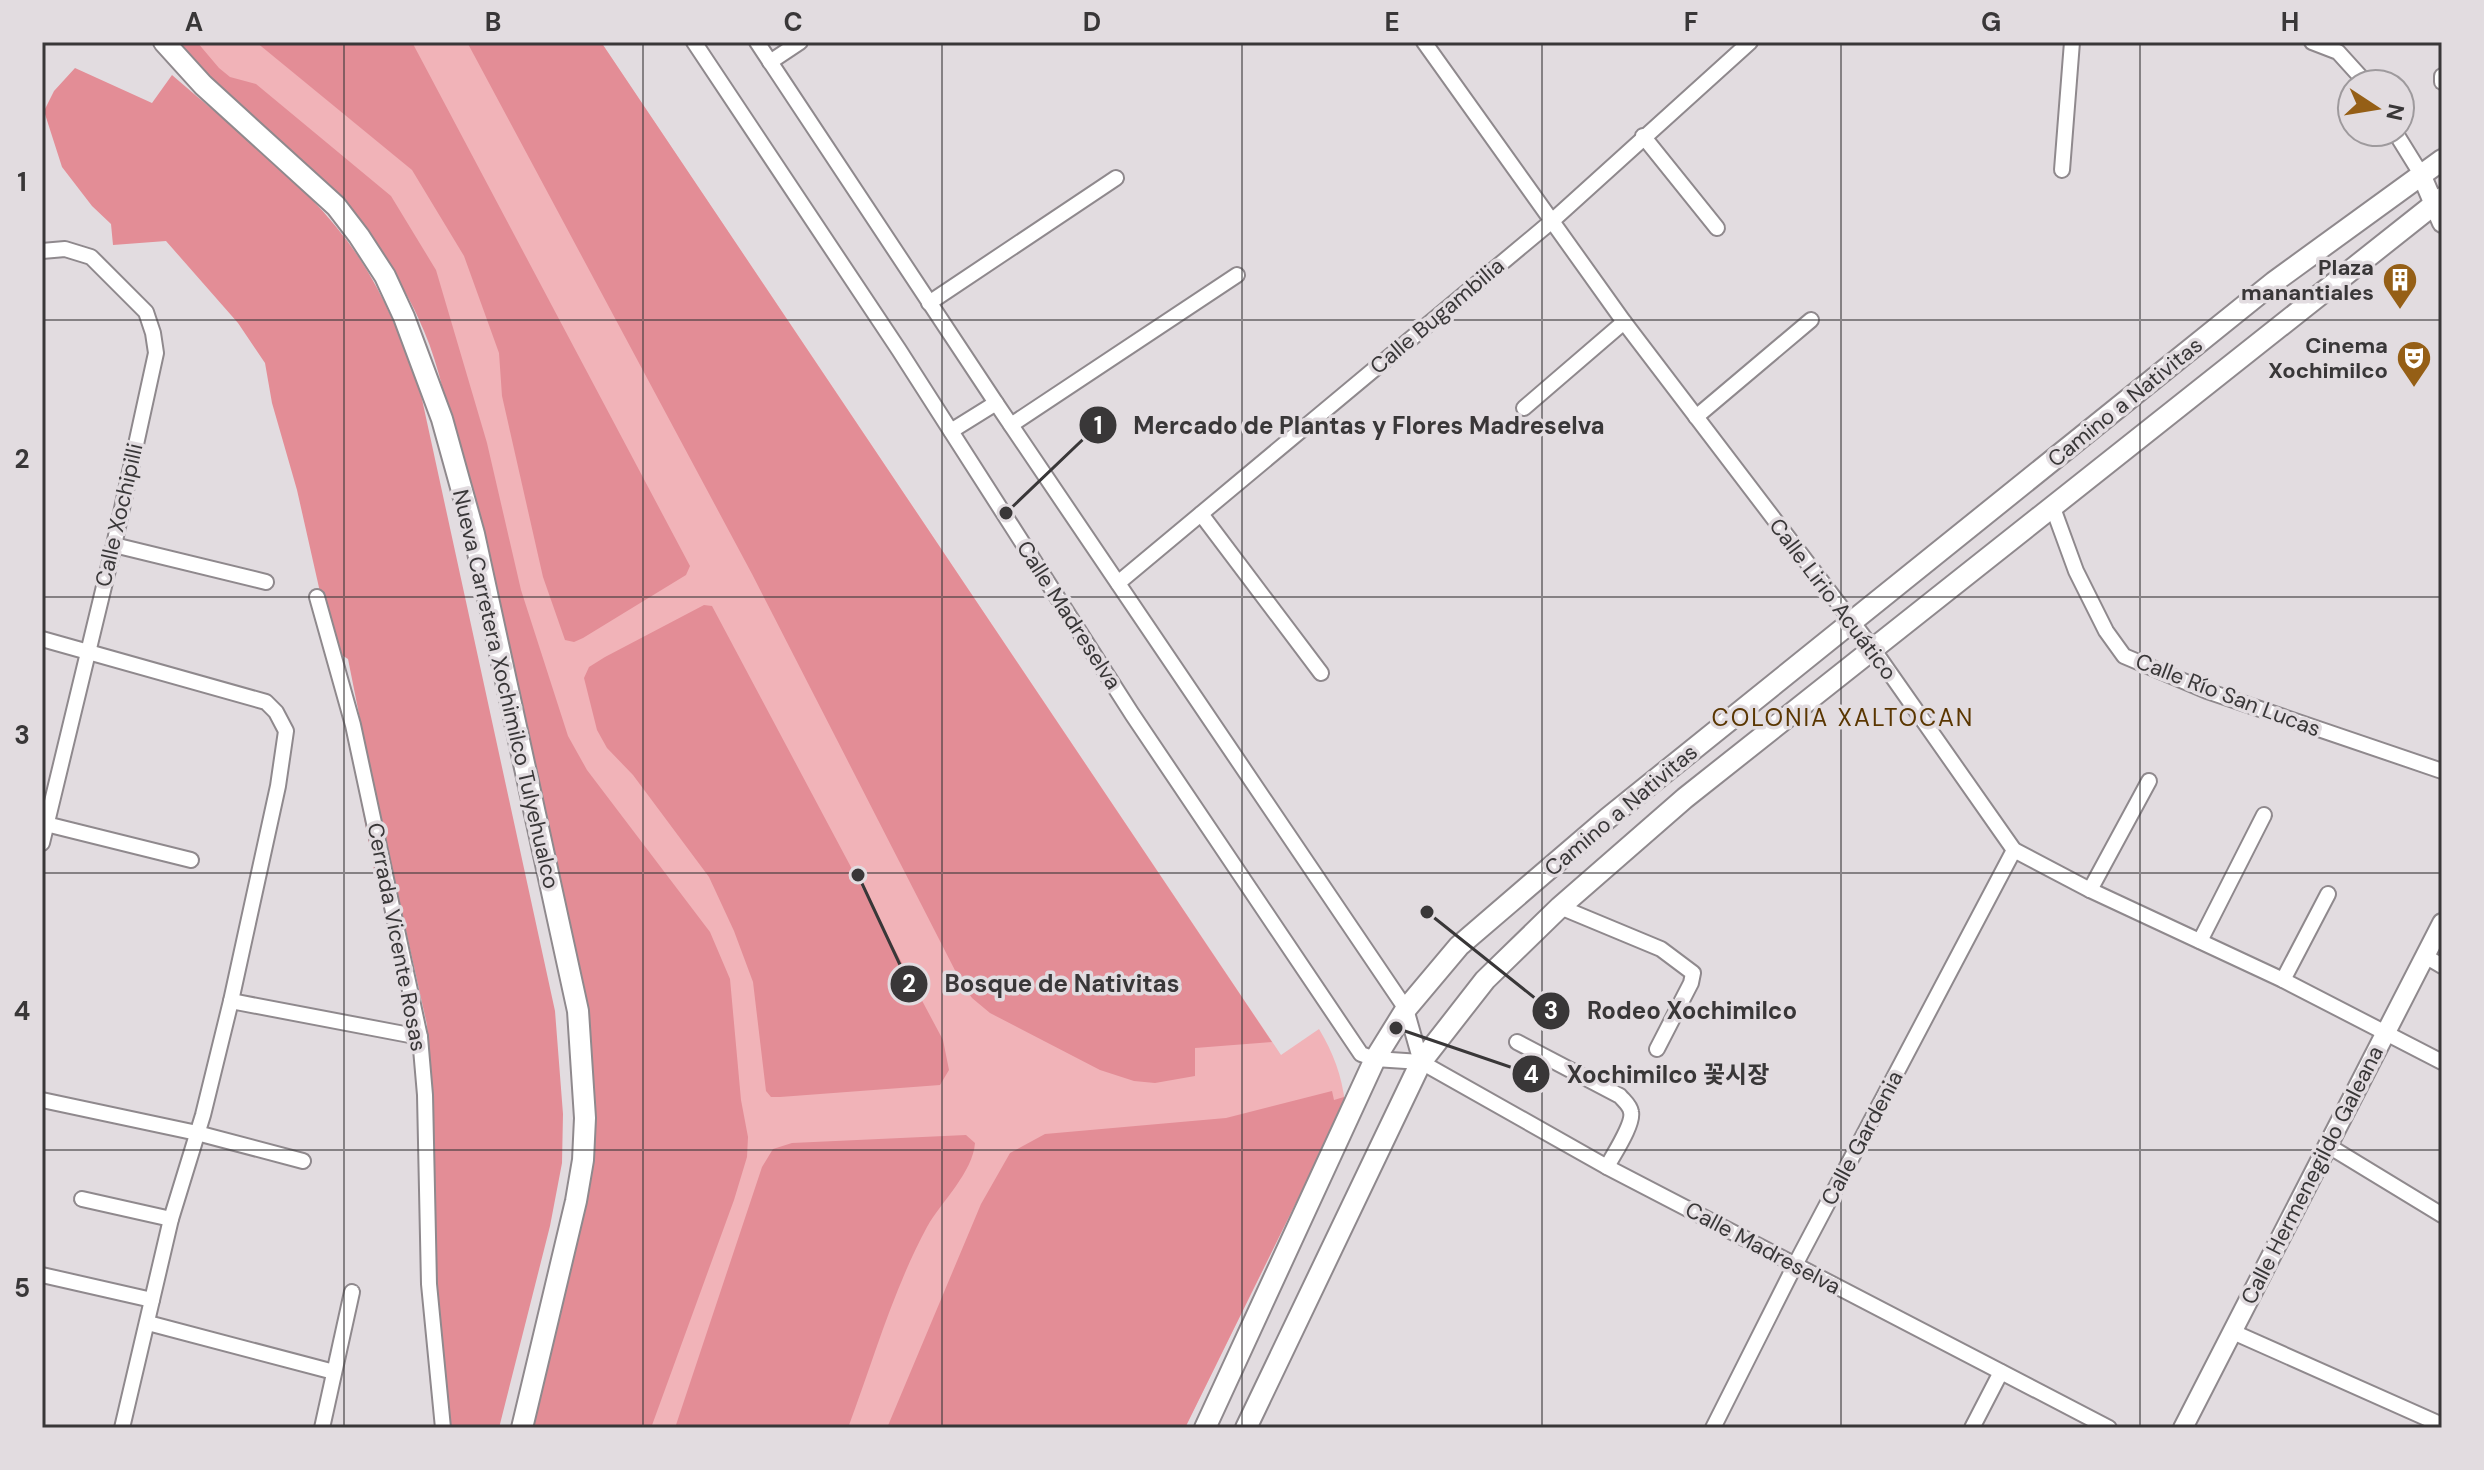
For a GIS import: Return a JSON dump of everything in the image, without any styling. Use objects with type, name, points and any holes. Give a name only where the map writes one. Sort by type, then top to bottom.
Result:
[{"type":"main road","name":"Nueva Carretera Xochimilco Tulyehualco","points":[[164,42],[203,85],[336,206],[385,276],[404,317],[442,419],[474,534],[578,1011],[583,1060],[583,1160],[522,1428]]},
{"type":"main road","name":"Camino a Nativitas","points":[[1205,1428],[1375,1059],[1406,1009],[1459,946],[1608,818],[2274,282],[2442,160]]},
{"type":"main road","name":"Camino a Nativitas","points":[[1246,1428],[1421,1062],[1485,980],[1560,907],[1685,798],[2439,208]]},
{"type":"street","name":"Calle Madreselva","points":[[694,42],[951,431],[1132,714],[1361,1054],[1375,1059],[1421,1062],[1607,1167],[2109,1428]]},
{"type":"street","points":[[757,42],[996,403],[1406,1009],[1421,1062]]},
{"type":"street","points":[[770,62],[800,42]]},
{"type":"street","name":"Calle Lirio Acuático","points":[[1424,42],[1624,322],[1873,649],[2014,850],[2090,890],[2283,980],[2442,1062]]},
{"type":"street","name":"Calle Bugambilia","points":[[1118,583],[1552,221],[1750,42]]},
{"type":"street","points":[[2062,170],[2072,42]]},
{"type":"street","points":[[2312,42],[2338,52],[2352,68]]},
{"type":"street","points":[[1643,136],[1717,228]]},
{"type":"street","points":[[2405,148],[2439,208]]},
{"type":"street","points":[[929,303],[1116,178]]},
{"type":"street","name":"Calle Xochipilli","points":[[42,251],[65,249],[91,257],[146,312],[156,353],[114,545],[42,843]]},
{"type":"street","points":[[1011,425],[1237,275]]},
{"type":"street","points":[[1696,417],[1811,320]]},
{"type":"street","points":[[1524,408],[1624,322]]},
{"type":"street","points":[[951,431],[996,403]]},
{"type":"street","name":"Calle Río San Lucas","points":[[2053,508],[2076,571],[2106,631],[2124,656],[2207,691],[2442,771]]},
{"type":"street","points":[[1201,514],[1321,673]]},
{"type":"street","points":[[114,545],[266,582]]},
{"type":"street","name":"Cerrada Vicente Rosas","points":[[317,597],[353,725],[420,1037],[425,1095],[429,1284],[443,1428]]},
{"type":"street","points":[[42,639],[266,702],[276,712],[286,731],[278,786],[231,1001],[171,1219],[122,1428]]},
{"type":"street","points":[[2090,890],[2149,781]]},
{"type":"street","points":[[2200,941],[2264,815]]},
{"type":"street","points":[[46,824],[191,860]]},
{"type":"street","name":"Calle Gardenia","points":[[1713,1428],[1795,1265],[2014,850]]},
{"type":"street","points":[[2283,980],[2328,894]]},
{"type":"street","points":[[1560,907],[1661,949],[1693,973],[1691,983],[1657,1049]]},
{"type":"street","name":"Calle Hermenegildo Galeana","points":[[2183,1428],[2442,923]]},
{"type":"street","points":[[2425,956],[2442,966]]},
{"type":"street","points":[[231,1001],[420,1037]]},
{"type":"street","points":[[1517,1042],[1620,1096],[1629,1106],[1632,1115],[1630,1123],[1607,1167]]},
{"type":"street","points":[[42,1100],[197,1133],[303,1161]]},
{"type":"street","points":[[2327,1145],[2442,1215]]},
{"type":"street","points":[[82,1199],[171,1219]]},
{"type":"street","points":[[42,1275],[152,1300]]},
{"type":"street","points":[[322,1428],[352,1292]]},
{"type":"street","points":[[148,1323],[334,1372]]},
{"type":"street","points":[[2233,1332],[2442,1425]]},
{"type":"street","points":[[1972,1428],[2001,1372]]},
{"type":"shaded area","points":[[173,42],[197,42],[230,77],[256,84],[391,196],[436,270],[487,443],[521,590],[568,736],[587,770],[710,932],[730,979],[741,1100],[748,1137],[747,1157],[651,1428],[526,1428],[589,1105],[457,448],[430,345],[402,287],[376,247],[346,210],[314,174]]},
{"type":"shaded area","points":[[181,42],[601,42],[1281,1055],[1319,1029],[1336,1064],[1345,1103],[1185,1428],[532,1428],[595,1087],[429,324],[360,211]]},
{"type":"shaded area","points":[[256,42],[412,42],[690,566],[686,575],[583,638],[574,642],[565,640],[543,577],[502,396],[499,353],[464,256],[412,170]]},
{"type":"shaded area","points":[[467,42],[601,42],[1272,1042],[1195,1048],[1195,1076],[1155,1083],[1134,1081],[1100,1070],[990,1013],[972,998],[752,574]]},
{"type":"shaded area","points":[[75,68],[152,103],[172,75],[295,182],[339,230],[368,271],[400,338],[420,390],[555,1011],[563,1114],[562,1163],[550,1226],[499,1428],[436,1428],[430,1384],[425,1263],[434,1162],[427,1025],[393,872],[375,875],[349,740],[364,739],[348,659],[340,654],[320,592],[297,490],[272,403],[265,363],[238,323],[166,241],[113,245],[111,224],[92,206],[62,167],[44,111],[54,91]]},
{"type":"shaded area","points":[[704,605],[712,606],[943,1040],[949,1070],[940,1085],[780,1097],[771,1097],[766,1091],[753,982],[734,931],[709,877],[633,775],[607,748],[597,730],[584,678],[589,667],[605,657]]},
{"type":"shaded area","points":[[1332,1091],[1334,1100],[1344,1097],[1345,1103],[1185,1428],[887,1428],[981,1204],[1010,1153],[1045,1134],[1226,1118]]},
{"type":"shaded area","points":[[966,1135],[975,1143],[969,1165],[927,1227],[915,1251],[848,1428],[675,1428],[762,1167],[773,1149],[792,1143]]},
{"type":"place","name":"Plaza manantiales","points":[[2400,311]]},
{"type":"place","name":"Cinema Xochimilco","points":[[2414,389]]},
{"type":"place","name":"Mercado de Plantas y Flores Madreselva","points":[[1006,513]]},
{"type":"place","name":"Bosque de Nativitas","points":[[858,875]]},
{"type":"place","name":"Rodeo Xochimilco","points":[[1427,912]]},
{"type":"place","name":"Xochimilco 꽃시장","points":[[1396,1028]]},
{"type":"district","name":"COLONIA XALTOCAN","points":[[1843,717]]}]
